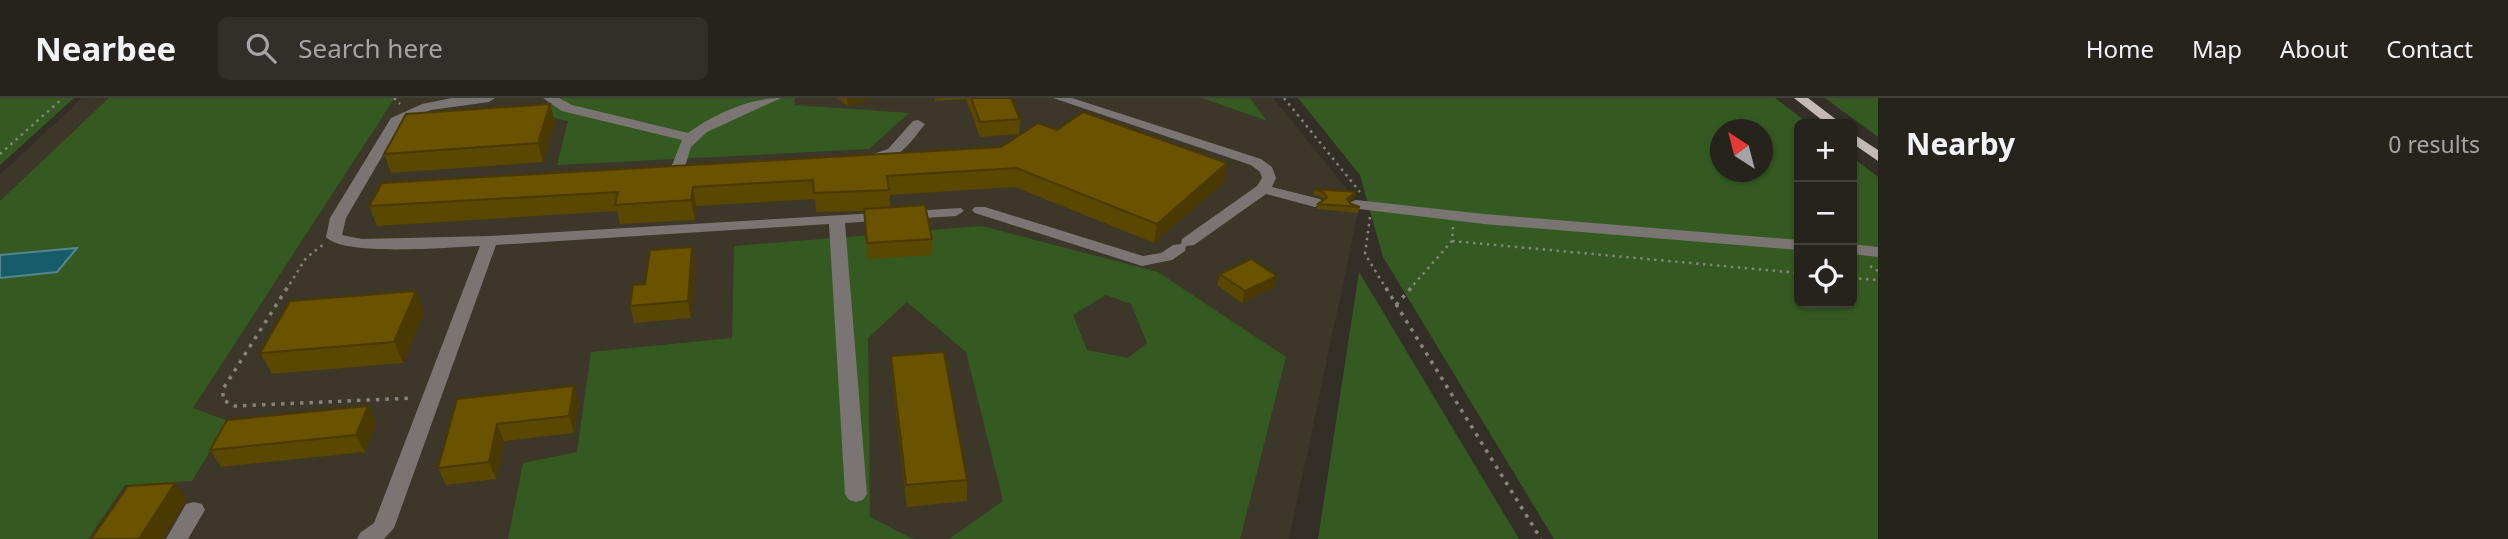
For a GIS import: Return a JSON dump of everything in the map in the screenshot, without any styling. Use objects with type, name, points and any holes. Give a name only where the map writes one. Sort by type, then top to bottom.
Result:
[{"type":"main road","points":[[1800,98],[1828,119]]},
{"type":"main road","points":[[1857,141],[1878,157]]},
{"type":"street","points":[[489,98],[427,107],[396,121],[362,189],[338,218],[334,237],[343,242],[362,244],[489,241],[956,211]]},
{"type":"street","points":[[549,98],[567,107],[691,138]]},
{"type":"street","points":[[677,170],[684,146],[691,138],[707,127],[775,98]]},
{"type":"street","points":[[980,210],[1142,261],[1166,257],[1262,189],[1269,178],[1267,170],[1255,162],[1059,98]]},
{"type":"street","points":[[856,160],[889,156],[918,124]]},
{"type":"street","points":[[1262,189],[1315,202]]},
{"type":"street","points":[[1364,206],[1794,245]]},
{"type":"street","points":[[837,219],[856,494]]},
{"type":"street","points":[[368,539],[383,528],[489,241]]},
{"type":"street","points":[[1857,249],[1878,251]]},
{"type":"street","points":[[177,539],[194,510]]},
{"type":"path","points":[[0,154],[63,98]]},
{"type":"path","points":[[1284,98],[1364,206],[1365,254],[1541,539]]},
{"type":"path","points":[[1396,305],[1452,241],[1454,216]]},
{"type":"path","points":[[334,237],[306,258],[223,389],[223,400],[235,406],[432,397]]},
{"type":"path","points":[[1452,241],[1794,273]]},
{"type":"path","points":[[1857,278],[1878,280]]},
{"type":"shaded area","points":[[82,98],[1273,98],[1354,198],[1358,213],[1289,539],[0,539],[0,175]]},
{"type":"green space","points":[[0,98],[74,98],[0,165]]},
{"type":"green space","points":[[109,98],[402,98],[394,99],[193,408],[228,421],[192,481],[125,485],[88,539],[0,539],[0,201]]},
{"type":"green space","points":[[549,98],[795,98],[794,105],[909,113],[869,149],[557,165],[568,121],[542,115]]},
{"type":"green space","points":[[1202,98],[1250,98],[1267,121]]},
{"type":"green space","points":[[1298,98],[1775,98],[1802,119],[1794,119],[1794,308],[1857,308],[1857,161],[1878,177],[1878,539],[1554,539],[1383,257],[1360,175]]},
{"type":"green space","points":[[1825,98],[1878,98],[1878,137]]},
{"type":"green space","points":[[982,226],[1158,272],[1286,357],[1240,539],[949,539],[1003,501],[966,352],[907,302],[868,338],[870,517],[913,539],[508,539],[523,463],[577,452],[591,352],[732,338],[734,246]],"holes":[[[1106,295],[1131,304],[1147,343],[1128,358],[1087,350],[1073,315]]]},
{"type":"green space","points":[[1359,272],[1519,539],[1318,539]]},
{"type":"water","points":[[77,248],[57,272],[0,278],[0,255]]},
{"type":"building","points":[[971,98],[1011,98],[1020,119],[980,122]]},
{"type":"building","points":[[550,104],[538,143],[384,154],[406,114]]},
{"type":"building","points":[[1083,112],[1227,163],[1157,224],[1016,168],[887,176],[889,190],[814,193],[813,180],[693,187],[691,200],[615,205],[618,192],[369,206],[382,183],[1001,147],[1038,123],[1057,130]]},
{"type":"building","points":[[1315,189],[1356,192],[1347,199],[1351,204],[1360,207],[1318,204],[1327,197]]},
{"type":"building","points":[[925,205],[932,239],[867,243],[864,209]]},
{"type":"building","points":[[692,247],[688,301],[630,306],[633,285],[645,284],[650,250]]},
{"type":"building","points":[[1251,259],[1277,276],[1245,291],[1220,274]]},
{"type":"building","points":[[416,291],[394,342],[260,353],[290,301]]},
{"type":"building","points":[[944,352],[967,480],[906,485],[891,356]]},
{"type":"building","points":[[574,386],[569,416],[497,424],[489,462],[438,468],[457,399]]},
{"type":"building","points":[[368,406],[356,435],[210,450],[227,420]]},
{"type":"building","points":[[175,483],[139,539],[91,539],[128,486]]}]
